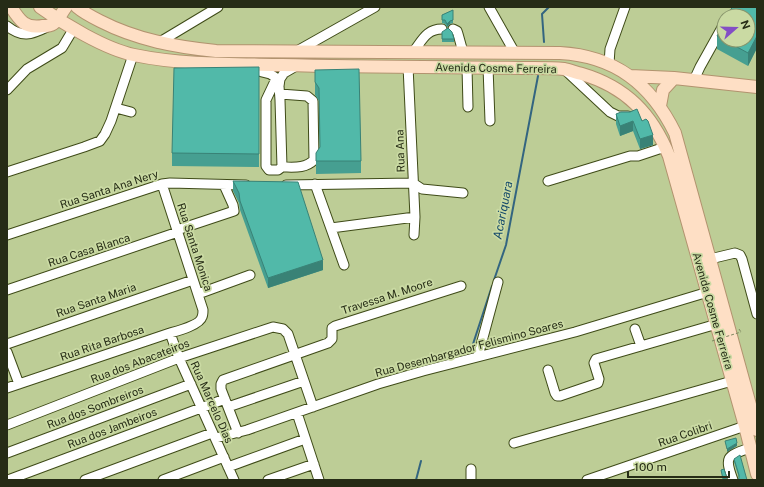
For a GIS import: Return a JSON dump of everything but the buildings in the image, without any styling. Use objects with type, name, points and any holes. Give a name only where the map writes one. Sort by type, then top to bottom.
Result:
[{"type":"main road","points":[[11,7],[19,19],[24,24],[30,26],[60,14],[79,9]]},
{"type":"main road","name":"Avenida Cosme Ferreira","points":[[40,7],[60,14],[74,28],[110,47],[133,55],[180,61],[254,65],[488,67],[565,70],[601,81],[616,88],[630,98],[640,108],[662,138],[666,147],[717,324],[757,474]]},
{"type":"main road","name":"Avenida Cosme Ferreira","points":[[79,9],[114,28],[158,43],[184,48],[216,51],[574,54],[588,56],[608,64],[630,76],[641,85],[660,106],[675,133],[757,430]]},
{"type":"main road","points":[[630,76],[674,78],[757,87]]},
{"type":"main road","points":[[660,106],[663,90],[674,78]]},
{"type":"street","points":[[158,43],[218,7]]},
{"type":"street","points":[[297,51],[375,7]]},
{"type":"street","points":[[489,7],[515,53]]},
{"type":"street","points":[[608,64],[610,50],[625,7]]},
{"type":"street","points":[[7,26],[13,31],[26,35],[36,33],[60,14]]},
{"type":"street","points":[[7,90],[27,69],[62,48],[74,28]]},
{"type":"street","points":[[413,52],[429,32],[436,29],[442,29]]},
{"type":"street","points":[[454,29],[458,34],[463,52]]},
{"type":"street","points":[[694,80],[716,38]]},
{"type":"street","points":[[7,172],[100,141],[105,134],[116,108],[133,55]]},
{"type":"street","points":[[254,65],[262,72],[275,77],[275,81],[266,100],[266,166],[269,170],[278,170],[282,167],[296,168],[310,164],[314,160],[313,101],[307,96],[280,94]]},
{"type":"street","points":[[282,167],[280,79],[284,73],[296,66]]},
{"type":"street","name":"Rua Ana","points":[[408,66],[415,217],[414,235]]},
{"type":"street","points":[[467,67],[468,107]]},
{"type":"street","points":[[488,67],[490,121]]},
{"type":"street","points":[[565,70],[613,114],[618,116],[628,116],[637,113],[640,108]]},
{"type":"street","points":[[116,108],[132,112]]},
{"type":"street","points":[[548,181],[630,156],[638,156],[666,147]]},
{"type":"street","points":[[277,185],[413,183],[422,189],[463,193]]},
{"type":"street","name":"Rua Santa Ana Nery","points":[[7,235],[162,184],[254,185]]},
{"type":"street","name":"Rua Santa Monica","points":[[162,184],[203,310],[202,318]]},
{"type":"street","points":[[315,184],[344,265]]},
{"type":"street","name":"Rua Casa Blanca","points":[[7,290],[234,211],[233,205],[224,185]]},
{"type":"street","points":[[331,228],[415,217]]},
{"type":"street","points":[[710,259],[735,253],[740,255],[757,314]]},
{"type":"street","points":[[198,294],[250,275]]},
{"type":"street","name":"Rua Santa Maria","points":[[7,344],[193,280]]},
{"type":"street","points":[[478,356],[498,282]]},
{"type":"street","name":"Travessa M. Moore","points":[[226,403],[221,389],[222,382],[227,378],[330,341],[333,335],[332,328],[335,326],[461,286]]},
{"type":"street","name":"Rua Desembargador Felismino Soares","points":[[85,480],[214,436],[238,433],[423,370],[575,332],[708,292]]},
{"type":"street","name":"Rua Rita Barbosa","points":[[7,388],[170,333],[195,324],[202,318]]},
{"type":"street","points":[[548,370],[555,393],[557,396],[560,396],[598,383],[599,379],[594,363],[596,359],[717,324]]},
{"type":"street","name":"Rua dos Abacateiros","points":[[7,425],[179,358],[273,328],[283,329],[288,334],[295,354]]},
{"type":"street","points":[[635,329],[641,346]]},
{"type":"street","name":"Rua Marcelo Dias","points":[[170,333],[179,358],[234,480]]},
{"type":"street","points":[[7,352],[19,384]]},
{"type":"street","points":[[295,354],[313,407]]},
{"type":"street","name":"Rua dos Jambeiros","points":[[8,480],[201,407],[226,403],[304,381]]},
{"type":"street","points":[[514,443],[732,381]]},
{"type":"street","name":"Rua dos Sombreiros","points":[[7,453],[191,384]]},
{"type":"street","points":[[226,403],[238,433]]},
{"type":"street","points":[[297,413],[319,480]]},
{"type":"street","name":"Rua Colibri","points":[[587,480],[745,426]]},
{"type":"street","points":[[228,467],[305,439]]},
{"type":"street","points":[[733,480],[728,465],[729,458],[734,454],[750,448]]},
{"type":"street","points":[[163,480],[224,457]]},
{"type":"street","points":[[268,480],[314,464]]},
{"type":"street","points":[[471,469],[471,480]]},
{"type":"path","points":[[712,341],[740,332]]},
{"type":"waterway","name":"Acariquara","points":[[544,42],[542,14],[549,7]]},
{"type":"waterway","name":"Acariquara","points":[[494,280],[506,245],[538,76]]},
{"type":"waterway","name":"Acariquara","points":[[473,344],[492,286]]},
{"type":"waterway","points":[[416,480],[421,461]]}]
